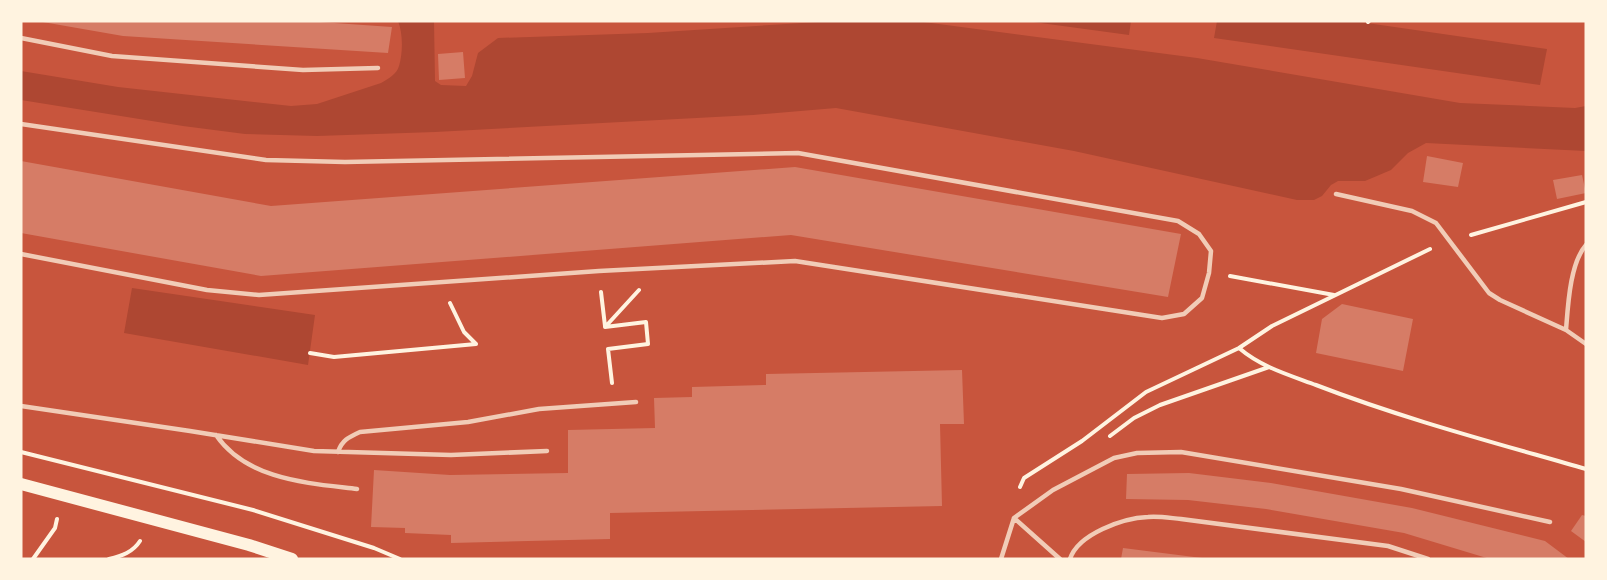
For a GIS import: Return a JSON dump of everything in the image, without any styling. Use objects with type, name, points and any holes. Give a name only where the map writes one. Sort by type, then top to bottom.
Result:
[{"type":"main road","points":[[21,484],[249,545],[292,559]]},
{"type":"lane","points":[[21,39],[112,56],[303,70],[378,68]]},
{"type":"lane","points":[[21,124],[266,160],[345,162],[798,153],[1178,221],[1199,234],[1211,251],[1209,273],[1202,298],[1184,314],[1162,318],[795,261],[259,295],[207,290],[21,254]]},
{"type":"lane","points":[[1336,194],[1412,211],[1436,223],[1489,293],[1566,330],[1586,344]]},
{"type":"lane","points":[[1566,330],[1567,311],[1578,254],[1586,245]]},
{"type":"lane","points":[[338,452],[347,438],[360,432],[446,424],[539,409],[636,402]]},
{"type":"lane","points":[[21,406],[314,451],[451,455],[547,451]]},
{"type":"lane","points":[[216,435],[224,447],[242,462],[261,471],[325,485],[357,489]]},
{"type":"lane","points":[[1001,559],[1014,518],[1053,490],[1114,458],[1137,453],[1181,452],[1401,489],[1550,522]]},
{"type":"lane","points":[[1070,559],[1080,541],[1109,526],[1147,516],[1388,546],[1428,559]]},
{"type":"lane","points":[[1014,518],[1060,559]]},
{"type":"path","points":[[1024,478],[1082,441],[1146,392],[1239,348],[1272,326],[1437,245],[1586,202]]},
{"type":"path","points":[[605,327],[659,268]]},
{"type":"path","points":[[599,272],[605,327]]},
{"type":"path","points":[[1209,273],[1335,296]]},
{"type":"path","points":[[310,352],[334,357],[476,344],[464,332],[443,282]]},
{"type":"path","points":[[605,327],[646,322],[648,344],[608,349],[614,404]]},
{"type":"path","points":[[1239,348],[1255,361],[1336,393],[1404,416],[1586,470]]},
{"type":"path","points":[[1106,440],[1134,418],[1160,405],[1269,367]]},
{"type":"path","points":[[21,452],[253,510],[374,548],[400,559]]},
{"type":"path","points":[[33,559],[55,528],[63,494]]},
{"type":"path","points":[[109,559],[125,555],[136,546],[146,530],[149,518]]},
{"type":"shaded area","points":[[398,21],[434,21],[435,81],[441,85],[466,86],[472,76],[478,53],[498,38],[648,33],[818,22],[916,21],[1197,58],[1460,103],[1575,108],[1586,106],[1586,151],[1426,143],[1408,153],[1391,170],[1365,181],[1338,181],[1331,185],[1322,196],[1314,200],[1297,200],[1074,151],[836,108],[753,115],[317,136],[245,134],[21,100],[21,71],[118,87],[291,106],[317,104],[381,83],[394,74],[399,66],[402,49]]},
{"type":"shaded area","points":[[1026,21],[1131,21],[1129,35]]},
{"type":"shaded area","points":[[1217,21],[1353,21],[1547,49],[1540,85],[1214,38]]},
{"type":"shaded area","points":[[132,288],[315,315],[308,365],[124,333]]},
{"type":"building","points":[[37,21],[306,21],[392,27],[388,53],[123,36]]},
{"type":"building","points":[[463,52],[465,78],[439,80],[438,54]]},
{"type":"building","points":[[1427,156],[1463,163],[1458,187],[1423,182]]},
{"type":"building","points":[[21,161],[271,206],[795,167],[1181,234],[1168,297],[791,235],[261,276],[21,233]]},
{"type":"building","points":[[1582,175],[1586,193],[1557,199],[1553,180]]},
{"type":"building","points":[[1342,304],[1413,319],[1403,371],[1316,353],[1322,319]]},
{"type":"building","points":[[962,370],[964,424],[940,424],[942,506],[610,513],[610,539],[451,543],[451,535],[405,533],[405,528],[371,527],[374,470],[450,475],[568,473],[568,430],[655,428],[654,398],[692,397],[692,387],[766,385],[766,374]]},
{"type":"building","points":[[1189,473],[1271,483],[1412,508],[1545,541],[1569,559],[1490,559],[1404,533],[1266,509],[1188,500],[1126,499],[1127,474]]},
{"type":"building","points":[[1582,515],[1586,516],[1586,542],[1571,531]]},
{"type":"building","points":[[1123,548],[1202,558],[1202,559],[1121,559]]}]
